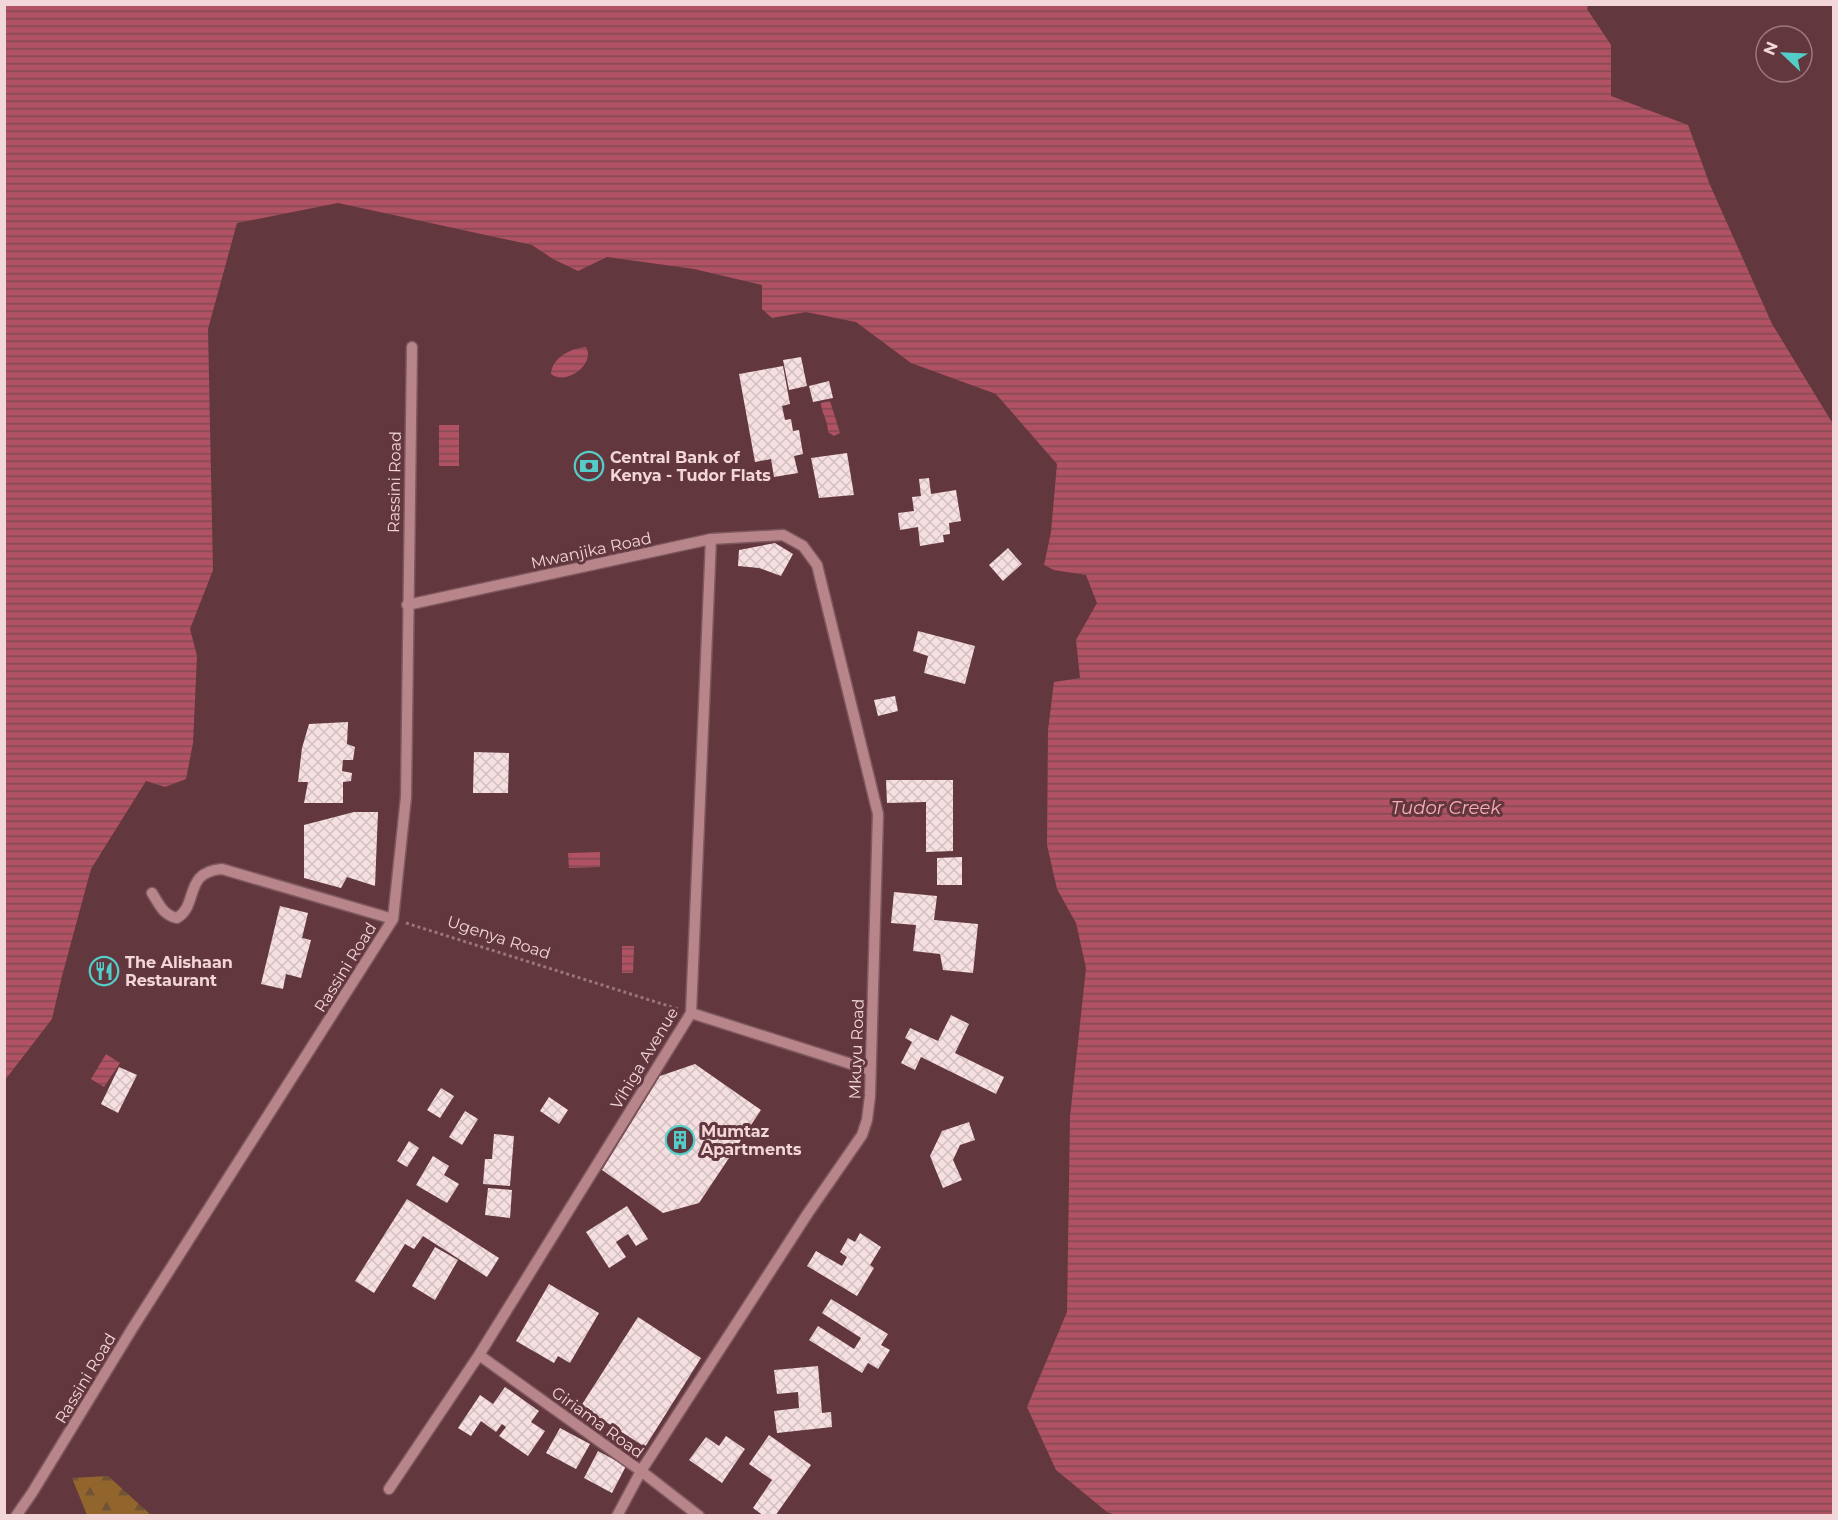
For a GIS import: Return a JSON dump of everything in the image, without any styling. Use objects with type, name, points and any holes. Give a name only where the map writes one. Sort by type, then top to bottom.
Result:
[{"type":"street","name":"Rassini Road","points":[[16,1515],[393,919],[406,797],[412,347]]},
{"type":"street","name":"Mwanjika Road","points":[[407,605],[711,539],[783,535]]},
{"type":"street","name":"Mkuyu Road","points":[[617,1515],[640,1471],[808,1213],[862,1135],[868,1108],[878,814],[817,565],[803,546],[783,535]]},
{"type":"street","name":"Vihiga Avenue","points":[[389,1489],[478,1355],[691,1013],[711,539]]},
{"type":"street","points":[[152,893],[163,911],[170,917],[177,918],[183,915],[196,883],[203,874],[222,869],[393,919]]},
{"type":"street","points":[[691,1013],[870,1070]]},
{"type":"street","name":"Giriama Road","points":[[478,1355],[699,1515]]},
{"type":"path","name":"Ugenya Road","points":[[393,919],[691,1013]]},
{"type":"green space","points":[[108,1476],[151,1515],[87,1515],[72,1478]]},
{"type":"water","name":"Tudor Creek","points":[[5,4],[1588,5],[1587,9],[1611,45],[1611,96],[1688,125],[1710,185],[1772,324],[1833,424],[1833,1515],[1116,1515],[1107,1512],[1056,1470],[1027,1407],[1067,1312],[1070,1117],[1086,968],[1076,923],[1057,889],[1047,845],[1048,730],[1054,682],[1080,678],[1076,640],[1097,603],[1086,575],[1054,570],[1044,565],[1051,532],[1057,464],[996,394],[911,363],[856,322],[806,312],[772,318],[762,309],[762,285],[694,269],[607,257],[578,271],[553,259],[532,245],[338,203],[237,223],[208,329],[213,570],[190,629],[197,656],[193,743],[186,779],[165,787],[146,781],[91,869],[52,1019],[5,1080]]},
{"type":"water","points":[[586,347],[587,360],[578,371],[564,377],[551,374],[555,363],[564,354]]},
{"type":"water","points":[[830,401],[840,433],[834,436],[828,432],[821,406],[821,403]]},
{"type":"water","points":[[439,425],[459,425],[459,466],[439,466]]},
{"type":"water","points":[[600,852],[600,867],[569,868],[568,853]]},
{"type":"water","points":[[622,946],[634,946],[633,973],[622,973]]},
{"type":"water","points":[[106,1054],[120,1063],[104,1087],[91,1079]]},
{"type":"building","points":[[801,357],[807,386],[789,390],[783,360]]},
{"type":"building","points":[[783,366],[790,404],[782,406],[785,420],[791,419],[793,431],[799,430],[803,454],[794,456],[798,473],[774,477],[771,459],[755,462],[739,374]]},
{"type":"building","points":[[829,381],[833,398],[813,402],[809,386]]},
{"type":"building","points":[[847,453],[854,495],[819,498],[811,458]]},
{"type":"building","points":[[929,478],[931,494],[956,490],[961,521],[949,523],[950,534],[943,535],[944,542],[920,546],[918,527],[900,530],[898,513],[914,511],[912,497],[921,496],[919,479]]},
{"type":"building","points":[[775,543],[793,554],[781,576],[759,568],[738,566],[739,550]]},
{"type":"building","points":[[1008,548],[1022,564],[1003,581],[989,565]]},
{"type":"building","points":[[918,631],[975,646],[965,684],[924,673],[928,656],[913,651]]},
{"type":"building","points":[[895,696],[898,711],[878,716],[874,700]]},
{"type":"building","points":[[348,722],[347,744],[355,747],[353,760],[343,760],[342,771],[352,773],[351,781],[343,782],[343,803],[304,803],[308,782],[298,782],[302,748],[309,724]]},
{"type":"building","points":[[474,752],[509,753],[508,793],[473,793]]},
{"type":"building","points":[[886,780],[953,780],[953,851],[926,852],[926,802],[887,803]]},
{"type":"building","points":[[354,812],[378,812],[375,886],[347,877],[341,888],[304,878],[304,825]]},
{"type":"building","points":[[962,857],[962,885],[937,885],[937,858]]},
{"type":"building","points":[[894,892],[937,896],[934,920],[978,924],[973,973],[943,970],[940,954],[913,951],[916,925],[891,923]]},
{"type":"building","points":[[280,906],[308,913],[302,938],[311,940],[301,978],[286,974],[283,989],[261,984]]},
{"type":"building","points":[[951,1015],[969,1024],[955,1053],[1004,1077],[996,1094],[921,1057],[915,1070],[901,1063],[912,1042],[905,1038],[910,1028],[938,1041]]},
{"type":"building","name":"Mumtaz Apartments","points":[[695,1064],[761,1110],[699,1203],[663,1213],[602,1170],[660,1076]]},
{"type":"building","points":[[119,1067],[137,1075],[118,1113],[101,1104]]},
{"type":"building","points":[[441,1088],[454,1096],[440,1118],[427,1110]]},
{"type":"building","points":[[549,1097],[568,1110],[559,1124],[540,1111]]},
{"type":"building","points":[[465,1111],[478,1119],[462,1145],[449,1137]]},
{"type":"building","points":[[969,1122],[975,1140],[960,1145],[953,1160],[962,1180],[943,1188],[930,1156],[942,1131]]},
{"type":"building","points":[[494,1134],[514,1136],[510,1186],[483,1184],[485,1159],[492,1159]]},
{"type":"building","points":[[409,1141],[419,1148],[407,1167],[397,1161]]},
{"type":"building","points":[[433,1156],[449,1166],[444,1175],[459,1184],[447,1203],[416,1185]]},
{"type":"building","points":[[488,1188],[512,1190],[510,1218],[485,1215]]},
{"type":"building","points":[[407,1199],[499,1258],[487,1277],[423,1236],[414,1249],[405,1244],[374,1293],[355,1281]]},
{"type":"building","points":[[627,1206],[648,1239],[636,1246],[628,1234],[616,1242],[626,1257],[609,1268],[586,1232]]},
{"type":"building","points":[[860,1233],[881,1247],[870,1265],[874,1268],[857,1296],[807,1266],[816,1251],[842,1266],[847,1257],[840,1252],[848,1238],[855,1242]]},
{"type":"building","points":[[435,1247],[458,1260],[435,1300],[412,1286]]},
{"type":"building","points":[[549,1284],[599,1313],[570,1363],[558,1356],[554,1363],[516,1341]]},
{"type":"building","points":[[831,1299],[888,1334],[881,1345],[890,1350],[878,1369],[868,1363],[862,1373],[809,1340],[818,1326],[854,1349],[861,1338],[822,1313]]},
{"type":"building","points":[[638,1317],[701,1358],[645,1447],[581,1406]]},
{"type":"building","points":[[818,1366],[822,1413],[831,1412],[832,1427],[777,1433],[774,1411],[799,1408],[798,1392],[777,1394],[774,1370]]},
{"type":"building","points":[[505,1387],[539,1411],[531,1422],[545,1431],[528,1456],[499,1436],[506,1427],[502,1424],[496,1432],[481,1421],[471,1436],[458,1428],[480,1395],[493,1404]]},
{"type":"building","points":[[560,1428],[590,1444],[576,1469],[546,1453]]},
{"type":"building","points":[[769,1435],[811,1465],[775,1516],[764,1516],[753,1508],[772,1480],[749,1464]]},
{"type":"building","points":[[726,1436],[745,1449],[722,1483],[689,1460],[706,1437],[719,1446]]},
{"type":"building","points":[[598,1451],[626,1466],[612,1493],[584,1478]]},
{"type":"place","name":"Central Bank of Kenya - Tudor Flats","points":[[589,466]]},
{"type":"place","name":"The Alishaan Restaurant","points":[[104,971]]},
{"type":"place","name":"Mumtaz Apartments","points":[[680,1140]]}]
